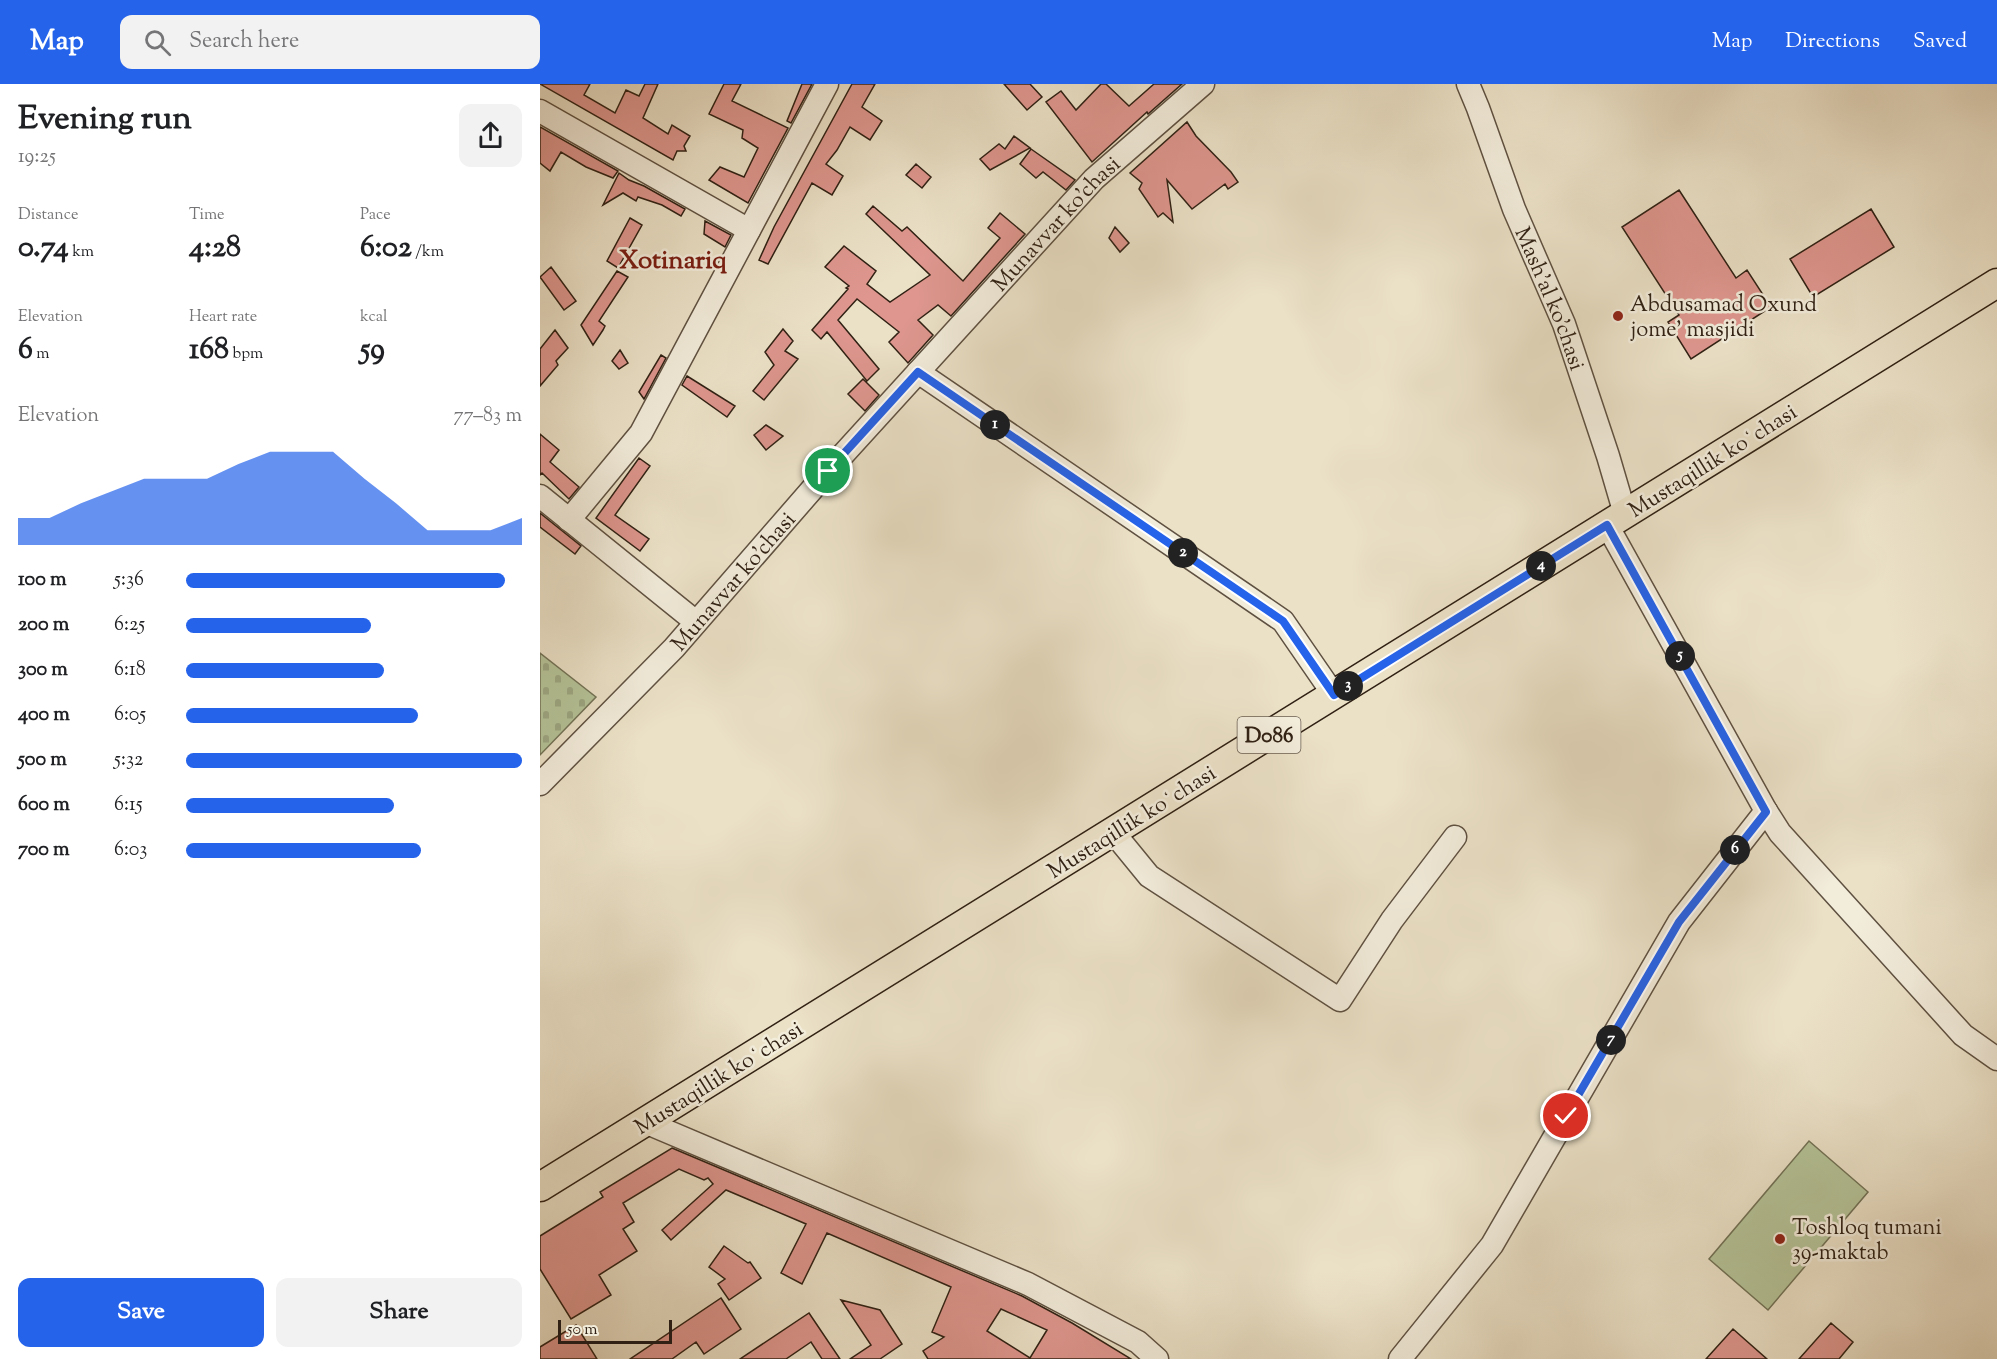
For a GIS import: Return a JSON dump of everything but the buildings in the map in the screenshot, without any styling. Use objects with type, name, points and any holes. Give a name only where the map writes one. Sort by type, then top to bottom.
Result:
[{"type":"main road","name":"Mustaqillik koʻchasi","points":[[540,1187],[1997,283]]},
{"type":"street","points":[[569,520],[641,433],[827,84]]},
{"type":"street","name":"Munavvar ko'chasi","points":[[540,784],[666,656],[918,372],[1094,179],[1203,84]]},
{"type":"street","name":"Mash'al ko'chasi","points":[[1468,84],[1514,209],[1564,324],[1608,456],[1616,520],[1766,812],[1780,833],[1963,1035],[1997,1059]]},
{"type":"street","points":[[540,111],[749,230]]},
{"type":"street","points":[[918,372],[1283,621],[1334,695]]},
{"type":"street","points":[[540,496],[696,622]]},
{"type":"street","points":[[1400,1359],[1492,1245],[1679,922],[1766,812]]},
{"type":"street","points":[[1113,832],[1149,876],[1340,1000],[1392,920],[1455,837]]},
{"type":"street","points":[[645,1122],[1028,1284],[1138,1342],[1157,1359]]},
{"type":"green space","points":[[540,653],[596,697],[540,755]]},
{"type":"green space","points":[[1809,1141],[1868,1192],[1768,1310],[1709,1259]]},
{"type":"place","name":"Abdusamad Oxund jome' masjidi","points":[[1618,316]]},
{"type":"place","name":"Toshloq tumani 39-maktab","points":[[1780,1239]]},
{"type":"district","name":"Xotinariq","points":[[673,259]]},
{"type":"route","points":[[828,471],[918,372],[1283,621],[1334,695],[1607,525],[1766,812],[1679,922],[1566,1116]]}]
